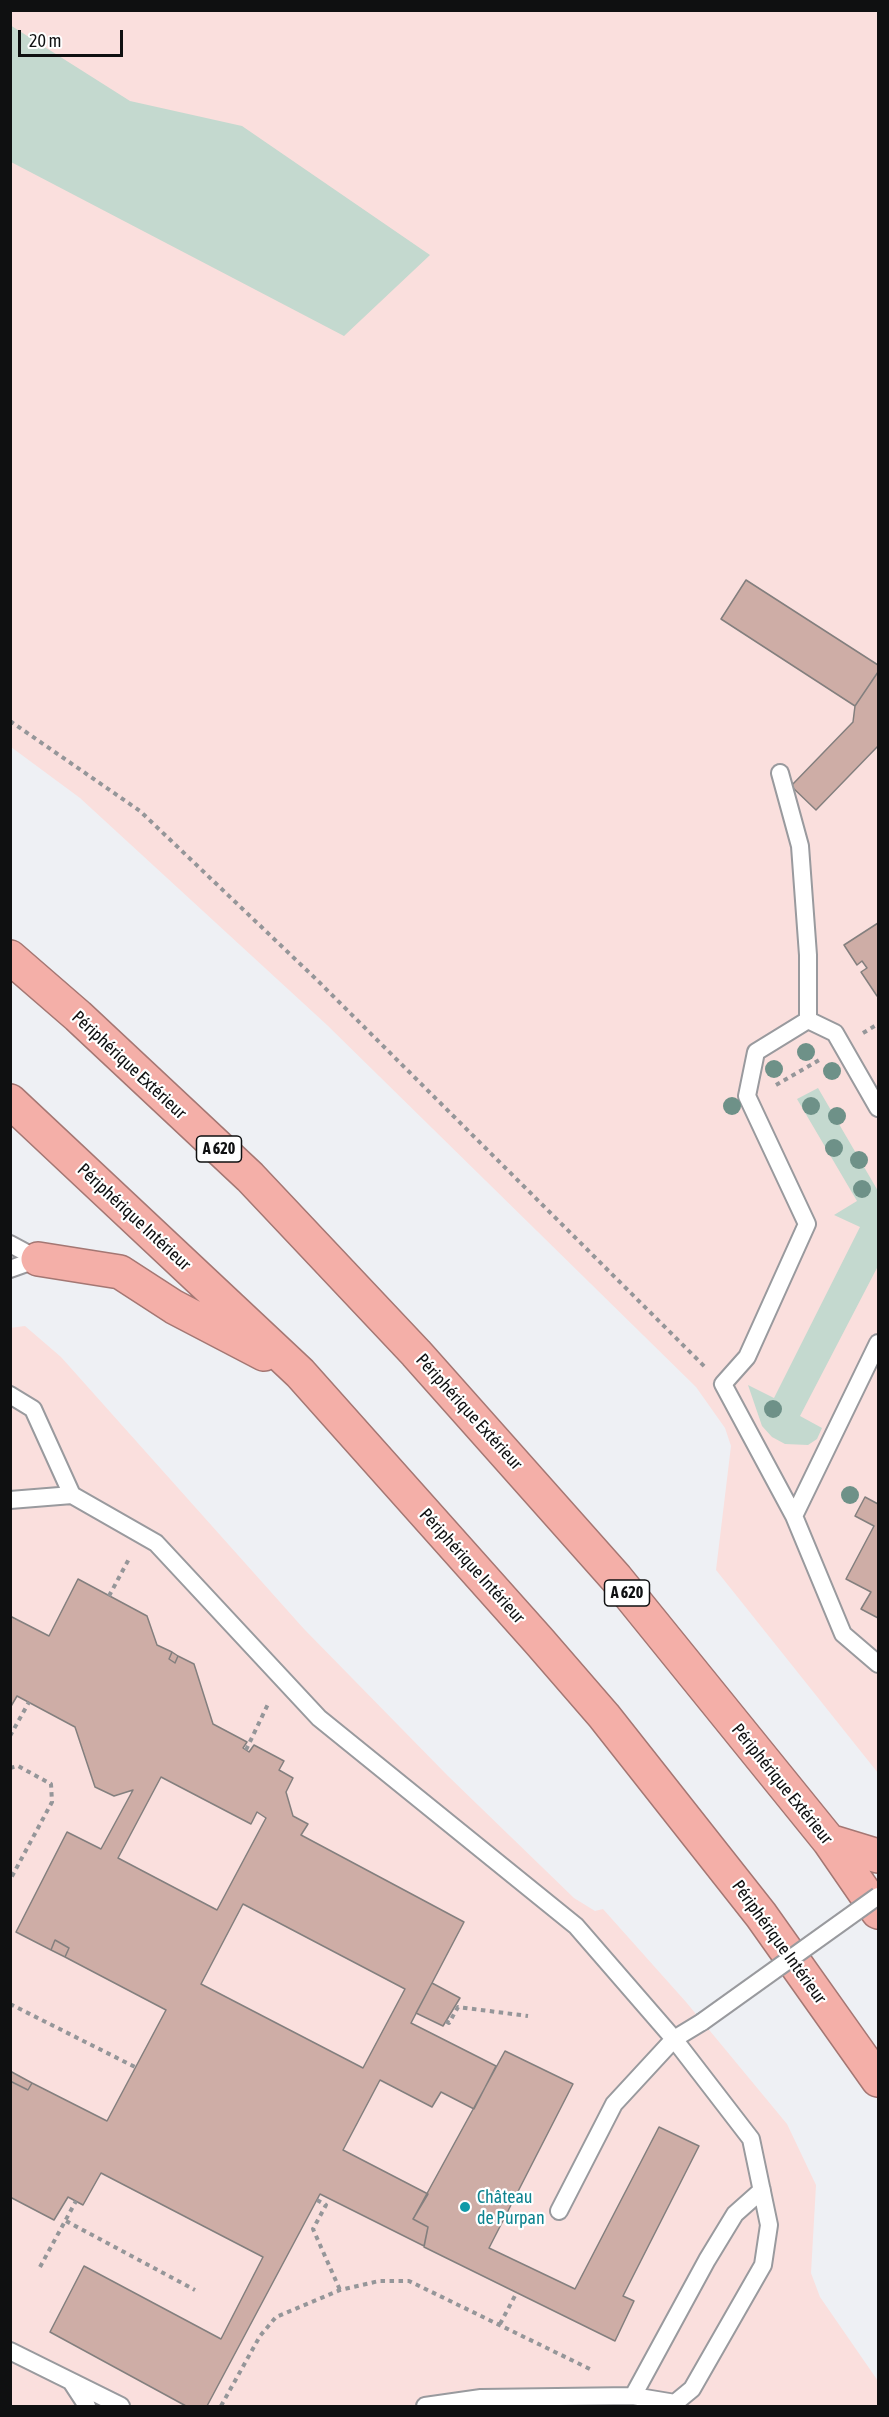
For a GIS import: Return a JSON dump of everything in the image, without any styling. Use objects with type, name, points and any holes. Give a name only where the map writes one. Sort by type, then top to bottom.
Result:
[{"type":"highway","name":"Périphérique Extérieur","points":[[10,957],[78,1016],[250,1177],[416,1353],[616,1578],[829,1841],[879,1912]]},
{"type":"highway","name":"Périphérique Intérieur","points":[[10,1101],[300,1373],[604,1716],[762,1915],[879,2080]]},
{"type":"highway","points":[[20,1257],[120,1272],[174,1306],[300,1373]]},
{"type":"highway","points":[[829,1841],[879,1856]]},
{"type":"lane","points":[[780,773],[800,846],[808,955],[808,1020]]},
{"type":"lane","points":[[808,1020],[835,1033],[879,1108]]},
{"type":"lane","points":[[808,1020],[756,1052],[747,1096],[807,1224],[747,1357],[723,1384],[794,1516],[843,1634],[879,1664]]},
{"type":"lane","points":[[794,1516],[879,1343]]},
{"type":"lane","points":[[10,1395],[33,1408],[72,1495]]},
{"type":"lane","points":[[10,1500],[72,1495],[156,1543],[319,1718],[576,1926],[674,2040],[751,2139],[769,2224],[763,2265],[692,2389],[676,2405],[633,2396],[481,2398],[424,2406]]},
{"type":"lane","points":[[559,2211],[614,2104],[674,2040],[879,1896]]},
{"type":"lane","points":[[633,2396],[707,2260],[735,2214],[762,2190]]},
{"type":"lane","points":[[10,2351],[121,2406]]},
{"type":"lane","points":[[71,2382],[87,2406]]},
{"type":"path","points":[[10,721],[140,811],[325,988],[723,1384]]},
{"type":"path","points":[[749,1101],[879,1024]]},
{"type":"path","points":[[109,1596],[141,1535]]},
{"type":"path","points":[[246,1750],[267,1705],[288,1686]]},
{"type":"path","points":[[10,1736],[29,1702]]},
{"type":"path","points":[[10,1768],[18,1766],[51,1784],[52,1802],[10,1880]]},
{"type":"path","points":[[10,2004],[135,2067]]},
{"type":"path","points":[[446,2022],[449,2023],[458,2007],[528,2016]]},
{"type":"path","points":[[317,2200],[326,2205],[313,2229],[340,2289]]},
{"type":"path","points":[[40,2267],[76,2202]]},
{"type":"path","points":[[66,2221],[195,2290]]},
{"type":"path","points":[[221,2406],[260,2336],[276,2317],[340,2289],[380,2281],[409,2281],[584,2365],[633,2396]]},
{"type":"path","points":[[500,2324],[517,2292]]},
{"type":"shaded area","points":[[11,11],[878,11],[878,1773],[716,1570],[731,1446],[725,1428],[696,1387],[327,1025],[80,798],[11,747]]},
{"type":"shaded area","points":[[25,1326],[61,1357],[304,1629],[448,1776],[574,1898],[595,1911],[603,1909],[686,2002],[787,2124],[816,2185],[811,2273],[820,2297],[878,2381],[878,2406],[11,2406],[10,1328]]},
{"type":"green space","points":[[10,25],[130,101],[242,126],[430,255],[344,336],[11,162]]},
{"type":"green space","points":[[818,1088],[878,1191],[878,1266],[800,1416],[822,1428],[817,1439],[808,1445],[785,1444],[772,1437],[762,1426],[748,1385],[774,1398],[860,1227],[834,1215],[857,1201],[797,1099]]},
{"type":"building","points":[[746,580],[878,665],[878,672],[855,706],[721,619]]},
{"type":"building","points":[[878,672],[878,746],[816,810],[791,786],[853,722],[855,706]]},
{"type":"building","points":[[878,923],[877,996],[861,972],[867,968],[862,961],[857,965],[844,945]]},
{"type":"building","points":[[865,1497],[878,1504],[878,1618],[861,1609],[871,1592],[846,1579],[874,1526],[855,1516]]},
{"type":"building","points":[[78,1579],[147,1616],[157,1645],[172,1652],[169,1659],[175,1663],[178,1656],[194,1664],[213,1724],[247,1742],[243,1748],[249,1752],[254,1745],[284,1761],[279,1770],[293,1778],[286,1792],[293,1816],[308,1824],[301,1835],[464,1922],[411,2023],[496,2066],[474,2109],[441,2092],[432,2107],[380,2080],[343,2150],[428,2194],[413,2219],[428,2227],[424,2246],[320,2194],[207,2406],[186,2406],[50,2332],[84,2266],[221,2339],[263,2257],[101,2173],[83,2205],[68,2197],[54,2220],[10,2197],[10,2081],[28,2090],[32,2083],[107,2121],[166,2010],[65,1957],[69,1948],[55,1940],[51,1950],[16,1932],[67,1832],[101,1849],[133,1790],[114,1796],[95,1787],[75,1727],[17,1696],[10,1708],[10,1616],[49,1636]],"holes":[[[161,1777],[251,1824],[257,1812],[266,1818],[217,1910],[118,1858]],[[243,1904],[405,1989],[363,2068],[201,1984]]]},
{"type":"building","points":[[172,1652],[178,1656],[175,1663],[169,1659]]},
{"type":"building","points":[[55,1940],[69,1948],[65,1957],[51,1950]]},
{"type":"building","points":[[432,1983],[460,1998],[443,2026],[416,2013]]},
{"type":"building","name":"Château de Purpan","points":[[505,2051],[573,2084],[489,2248],[575,2289],[659,2127],[699,2146],[623,2296],[634,2301],[615,2341],[424,2247],[428,2227],[413,2219]]},
{"type":"building","points":[[10,2071],[32,2083],[28,2090],[10,2081]]},
{"type":"place","name":"Château de Purpan","points":[[465,2207]]}]
